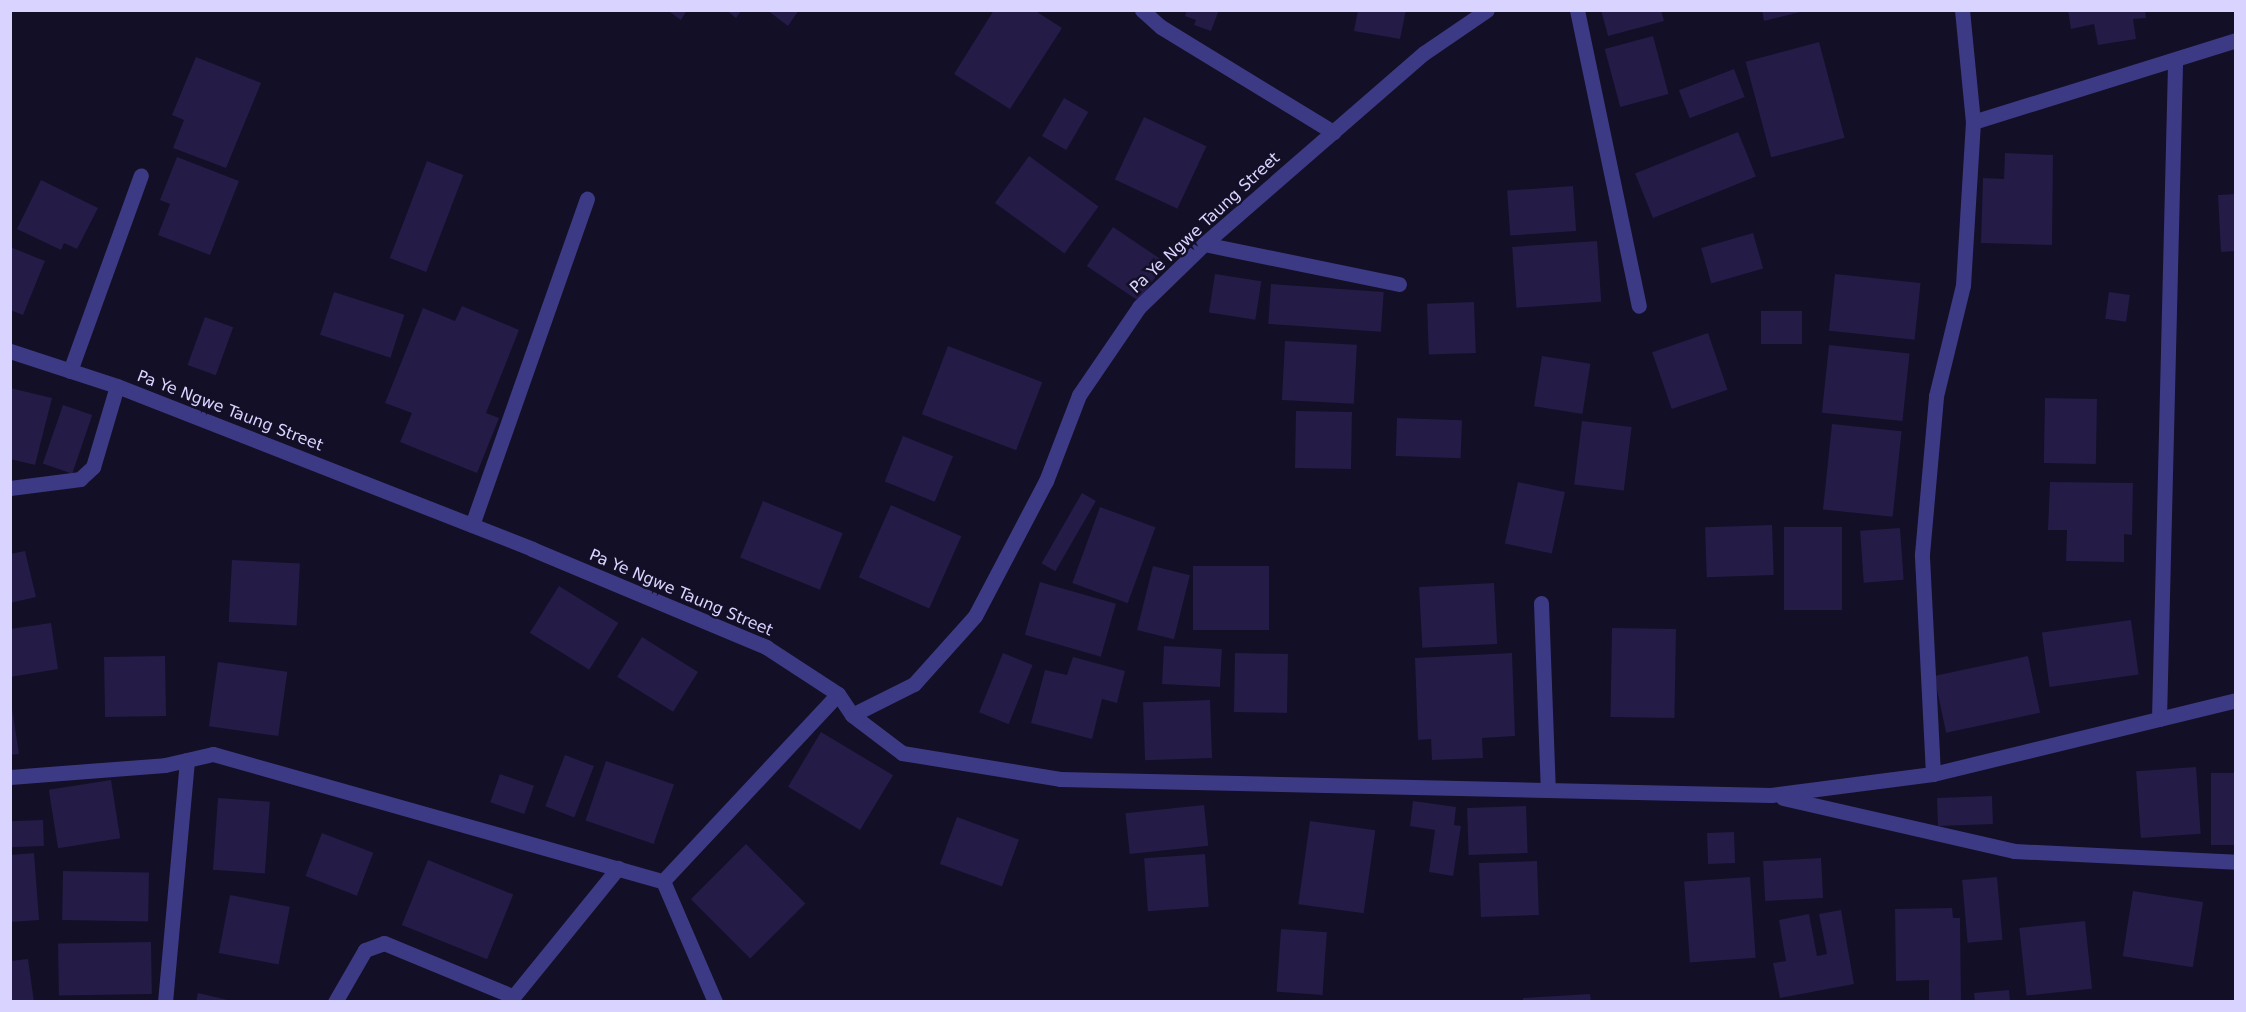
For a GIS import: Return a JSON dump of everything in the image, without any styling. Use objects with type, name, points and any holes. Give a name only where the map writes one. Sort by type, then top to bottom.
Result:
[{"type":"street","points":[[1142,10],[1161,27],[1333,132]]},
{"type":"street","name":"Pa Ye Ngwe Taung Street","points":[[10,351],[117,386],[472,525],[765,647],[838,694],[852,715],[914,684],[975,616],[1046,481],[1079,395],[1139,307],[1204,244],[1424,53],[1487,10]]},
{"type":"street","points":[[1577,10],[1639,306]]},
{"type":"street","points":[[1934,774],[1922,554],[1936,396],[1963,285],[1973,122],[1962,10]]},
{"type":"street","points":[[1973,122],[2175,62],[2235,39]]},
{"type":"street","points":[[2159,719],[2175,62]]},
{"type":"street","points":[[70,371],[141,175]]},
{"type":"street","points":[[472,525],[587,199]]},
{"type":"street","points":[[1204,244],[1399,284]]},
{"type":"street","points":[[10,488],[80,480],[93,467],[117,386]]},
{"type":"street","points":[[1541,603],[1548,790]]},
{"type":"street","points":[[663,881],[838,694]]},
{"type":"street","points":[[852,715],[902,753],[1060,779],[1771,795],[1934,774],[2235,700]]},
{"type":"street","points":[[10,777],[165,765],[213,754],[663,881]]},
{"type":"street","points":[[165,1002],[187,759]]},
{"type":"street","points":[[1771,795],[2014,851],[2235,862]]},
{"type":"street","points":[[335,1002],[365,950],[384,943],[510,999],[618,868]]},
{"type":"street","points":[[663,881],[715,1002]]},
{"type":"building","points":[[667,10],[687,10],[681,20]]},
{"type":"building","points":[[726,10],[742,10],[736,18]]},
{"type":"building","points":[[767,10],[799,10],[788,26]]},
{"type":"building","points":[[994,10],[1034,10],[1062,28],[1010,109],[954,74]]},
{"type":"building","points":[[1187,10],[1219,10],[1211,31],[1194,25],[1196,20],[1185,16]]},
{"type":"building","points":[[1358,10],[1406,10],[1400,39],[1354,31]]},
{"type":"building","points":[[1601,10],[1661,10],[1664,21],[1608,36]]},
{"type":"building","points":[[1762,10],[1805,10],[1805,11],[1764,21]]},
{"type":"building","points":[[2068,10],[2145,10],[2146,18],[2133,19],[2136,39],[2098,45],[2094,24],[2071,29]]},
{"type":"building","points":[[1653,36],[1669,94],[1620,107],[1605,49]]},
{"type":"building","points":[[1819,42],[1845,138],[1771,157],[1746,62]]},
{"type":"building","points":[[196,57],[261,83],[226,168],[173,148],[184,120],[172,115]]},
{"type":"building","points":[[1734,69],[1745,97],[1690,118],[1679,90]]},
{"type":"building","points":[[1064,98],[1088,112],[1066,150],[1042,136]]},
{"type":"building","points":[[1144,117],[1207,146],[1177,209],[1115,180]]},
{"type":"building","points":[[1738,132],[1756,177],[1653,218],[1635,174]]},
{"type":"building","points":[[2005,153],[2053,155],[2052,245],[1981,243],[1983,178],[2004,179]]},
{"type":"building","points":[[1029,156],[1099,207],[1064,253],[995,203]]},
{"type":"building","points":[[177,157],[239,181],[210,255],[158,235],[170,204],[160,200]]},
{"type":"building","points":[[427,161],[463,175],[426,272],[390,258]]},
{"type":"building","points":[[41,180],[98,208],[77,249],[64,243],[61,250],[17,229]]},
{"type":"building","points":[[1573,186],[1576,231],[1510,235],[1507,191]]},
{"type":"building","points":[[2236,194],[2236,251],[2221,252],[2218,195]]},
{"type":"building","points":[[1113,227],[1165,262],[1139,301],[1087,266]]},
{"type":"building","points":[[1753,233],[1763,269],[1711,283],[1701,248]]},
{"type":"building","points":[[1597,241],[1601,302],[1516,308],[1512,247]]},
{"type":"building","points":[[10,247],[45,261],[23,315],[10,310]]},
{"type":"building","points":[[1215,274],[1261,281],[1255,320],[1209,313]]},
{"type":"building","points":[[1835,274],[1921,283],[1915,340],[1829,331]]},
{"type":"building","points":[[1271,284],[1384,292],[1381,332],[1268,324]]},
{"type":"building","points":[[334,292],[404,315],[390,358],[320,335]]},
{"type":"building","points":[[2109,292],[2130,295],[2126,322],[2105,319]]},
{"type":"building","points":[[1474,302],[1476,353],[1429,355],[1427,304]]},
{"type":"building","points":[[462,306],[519,330],[486,413],[499,418],[477,473],[400,442],[412,413],[385,403],[423,308],[455,321]]},
{"type":"building","points":[[1761,311],[1802,311],[1802,344],[1761,344]]},
{"type":"building","points":[[205,317],[233,327],[216,375],[188,365]]},
{"type":"building","points":[[1708,333],[1728,390],[1672,409],[1652,352]]},
{"type":"building","points":[[1285,341],[1357,345],[1354,404],[1282,400]]},
{"type":"building","points":[[1829,345],[1910,353],[1902,421],[1822,413]]},
{"type":"building","points":[[948,346],[1042,382],[1016,450],[922,414]]},
{"type":"building","points":[[1542,356],[1590,364],[1582,414],[1534,406]]},
{"type":"building","points":[[10,388],[52,398],[35,465],[10,459]]},
{"type":"building","points":[[2045,398],[2097,399],[2096,464],[2044,463]]},
{"type":"building","points":[[63,405],[92,415],[72,474],[43,464]]},
{"type":"building","points":[[1296,411],[1352,412],[1351,469],[1295,468]]},
{"type":"building","points":[[1397,418],[1462,420],[1461,458],[1396,456]]},
{"type":"building","points":[[1582,421],[1632,427],[1624,491],[1574,485]]},
{"type":"building","points":[[1832,424],[1902,431],[1893,517],[1823,510]]},
{"type":"building","points":[[903,436],[953,456],[935,502],[885,481]]},
{"type":"building","points":[[1518,482],[1565,492],[1552,554],[1505,544]]},
{"type":"building","points":[[2050,482],[2133,483],[2132,535],[2124,534],[2124,562],[2066,561],[2067,530],[2048,530]]},
{"type":"building","points":[[1082,493],[1096,501],[1055,571],[1042,563]]},
{"type":"building","points":[[763,501],[843,533],[820,590],[740,558]]},
{"type":"building","points":[[891,505],[961,536],[929,608],[859,577]]},
{"type":"building","points":[[1100,507],[1155,527],[1128,603],[1072,583]]},
{"type":"building","points":[[1772,525],[1774,575],[1707,577],[1705,527]]},
{"type":"building","points":[[1784,527],[1842,527],[1842,610],[1784,610]]},
{"type":"building","points":[[1900,528],[1904,580],[1864,583],[1860,531]]},
{"type":"building","points":[[25,551],[36,597],[10,603],[10,554]]},
{"type":"building","points":[[232,560],[300,564],[297,625],[229,622]]},
{"type":"building","points":[[1153,566],[1190,575],[1174,639],[1137,630]]},
{"type":"building","points":[[1193,566],[1269,566],[1269,630],[1193,630]]},
{"type":"building","points":[[1040,582],[1116,604],[1101,657],[1025,635]]},
{"type":"building","points":[[1494,583],[1497,644],[1422,648],[1419,587]]},
{"type":"building","points":[[559,586],[618,623],[589,670],[530,633]]},
{"type":"building","points":[[2131,620],[2139,674],[2050,687],[2042,633]]},
{"type":"building","points":[[51,623],[58,669],[10,677],[10,629]]},
{"type":"building","points":[[1612,628],[1676,629],[1674,718],[1610,717]]},
{"type":"building","points":[[642,637],[698,672],[673,712],[617,677]]},
{"type":"building","points":[[1164,646],[1222,649],[1220,687],[1162,684]]},
{"type":"building","points":[[1003,653],[1033,665],[1009,724],[979,712]]},
{"type":"building","points":[[1235,653],[1288,654],[1287,713],[1234,712]]},
{"type":"building","points":[[1512,653],[1515,736],[1482,738],[1483,758],[1432,760],[1431,739],[1418,740],[1415,658]]},
{"type":"building","points":[[165,656],[166,716],[105,717],[104,657]]},
{"type":"building","points":[[2028,656],[2040,713],[1946,733],[1934,676]]},
{"type":"building","points":[[1073,657],[1125,671],[1117,703],[1102,699],[1092,739],[1031,723],[1045,670],[1067,675]]},
{"type":"building","points":[[218,662],[287,672],[278,736],[209,726]]},
{"type":"building","points":[[10,695],[19,754],[10,755]]},
{"type":"building","points":[[1210,700],[1212,758],[1145,760],[1143,702]]},
{"type":"building","points":[[821,732],[893,775],[860,830],[788,787]]},
{"type":"building","points":[[565,755],[594,766],[574,817],[545,806]]},
{"type":"building","points":[[606,761],[674,784],[654,844],[585,821]]},
{"type":"building","points":[[2196,767],[2201,834],[2141,838],[2136,771]]},
{"type":"building","points":[[2211,773],[2236,773],[2236,845],[2211,845]]},
{"type":"building","points":[[500,774],[534,786],[524,814],[490,802]]},
{"type":"building","points":[[111,780],[120,838],[58,848],[49,790]]},
{"type":"building","points":[[1992,796],[1993,824],[1938,826],[1937,798]]},
{"type":"building","points":[[218,798],[270,802],[265,873],[213,870]]},
{"type":"building","points":[[1413,801],[1456,807],[1454,825],[1461,826],[1453,876],[1429,872],[1435,830],[1410,826]]},
{"type":"building","points":[[1204,805],[1208,846],[1130,854],[1125,813]]},
{"type":"building","points":[[1526,806],[1528,853],[1469,855],[1467,808]]},
{"type":"building","points":[[957,817],[1019,840],[1002,887],[940,864]]},
{"type":"building","points":[[43,820],[44,846],[11,847],[10,821]]},
{"type":"building","points":[[1310,821],[1375,830],[1364,913],[1298,904]]},
{"type":"building","points":[[1734,832],[1735,863],[1708,864],[1707,833]]},
{"type":"building","points":[[322,833],[373,853],[357,896],[306,876]]},
{"type":"building","points":[[746,844],[805,903],[750,959],[691,899]]},
{"type":"building","points":[[34,853],[39,920],[10,922],[10,855]]},
{"type":"building","points":[[1205,854],[1209,907],[1148,911],[1144,858]]},
{"type":"building","points":[[1821,858],[1823,898],[1765,901],[1763,861]]},
{"type":"building","points":[[428,860],[513,894],[487,959],[402,925]]},
{"type":"building","points":[[1537,861],[1539,915],[1481,917],[1479,863]]},
{"type":"building","points":[[63,871],[149,873],[148,921],[62,920]]},
{"type":"building","points":[[1750,877],[1756,958],[1690,962],[1684,882]]},
{"type":"building","points":[[1997,877],[2002,940],[1968,943],[1962,880]]},
{"type":"building","points":[[2133,891],[2203,902],[2193,967],[2123,956]]},
{"type":"building","points":[[230,895],[290,907],[279,965],[219,953]]},
{"type":"building","points":[[1952,908],[1953,918],[1960,918],[1961,1002],[1929,1002],[1929,980],[1896,981],[1895,909]]},
{"type":"building","points":[[1841,910],[1854,984],[1780,998],[1773,963],[1786,961],[1779,920],[1809,914],[1817,956],[1827,954],[1819,914]]},
{"type":"building","points":[[2085,921],[2092,989],[2026,996],[2019,928]]},
{"type":"building","points":[[1281,929],[1327,932],[1322,995],[1277,992]]},
{"type":"building","points":[[151,942],[152,994],[59,996],[58,944]]},
{"type":"building","points":[[28,959],[34,1002],[10,1002],[10,961]]},
{"type":"building","points":[[2009,990],[2010,1002],[1975,1002],[1974,993]]},
{"type":"building","points":[[198,993],[232,1001],[196,1002]]},
{"type":"building","points":[[1590,994],[1591,1002],[1523,1002],[1523,998]]}]
